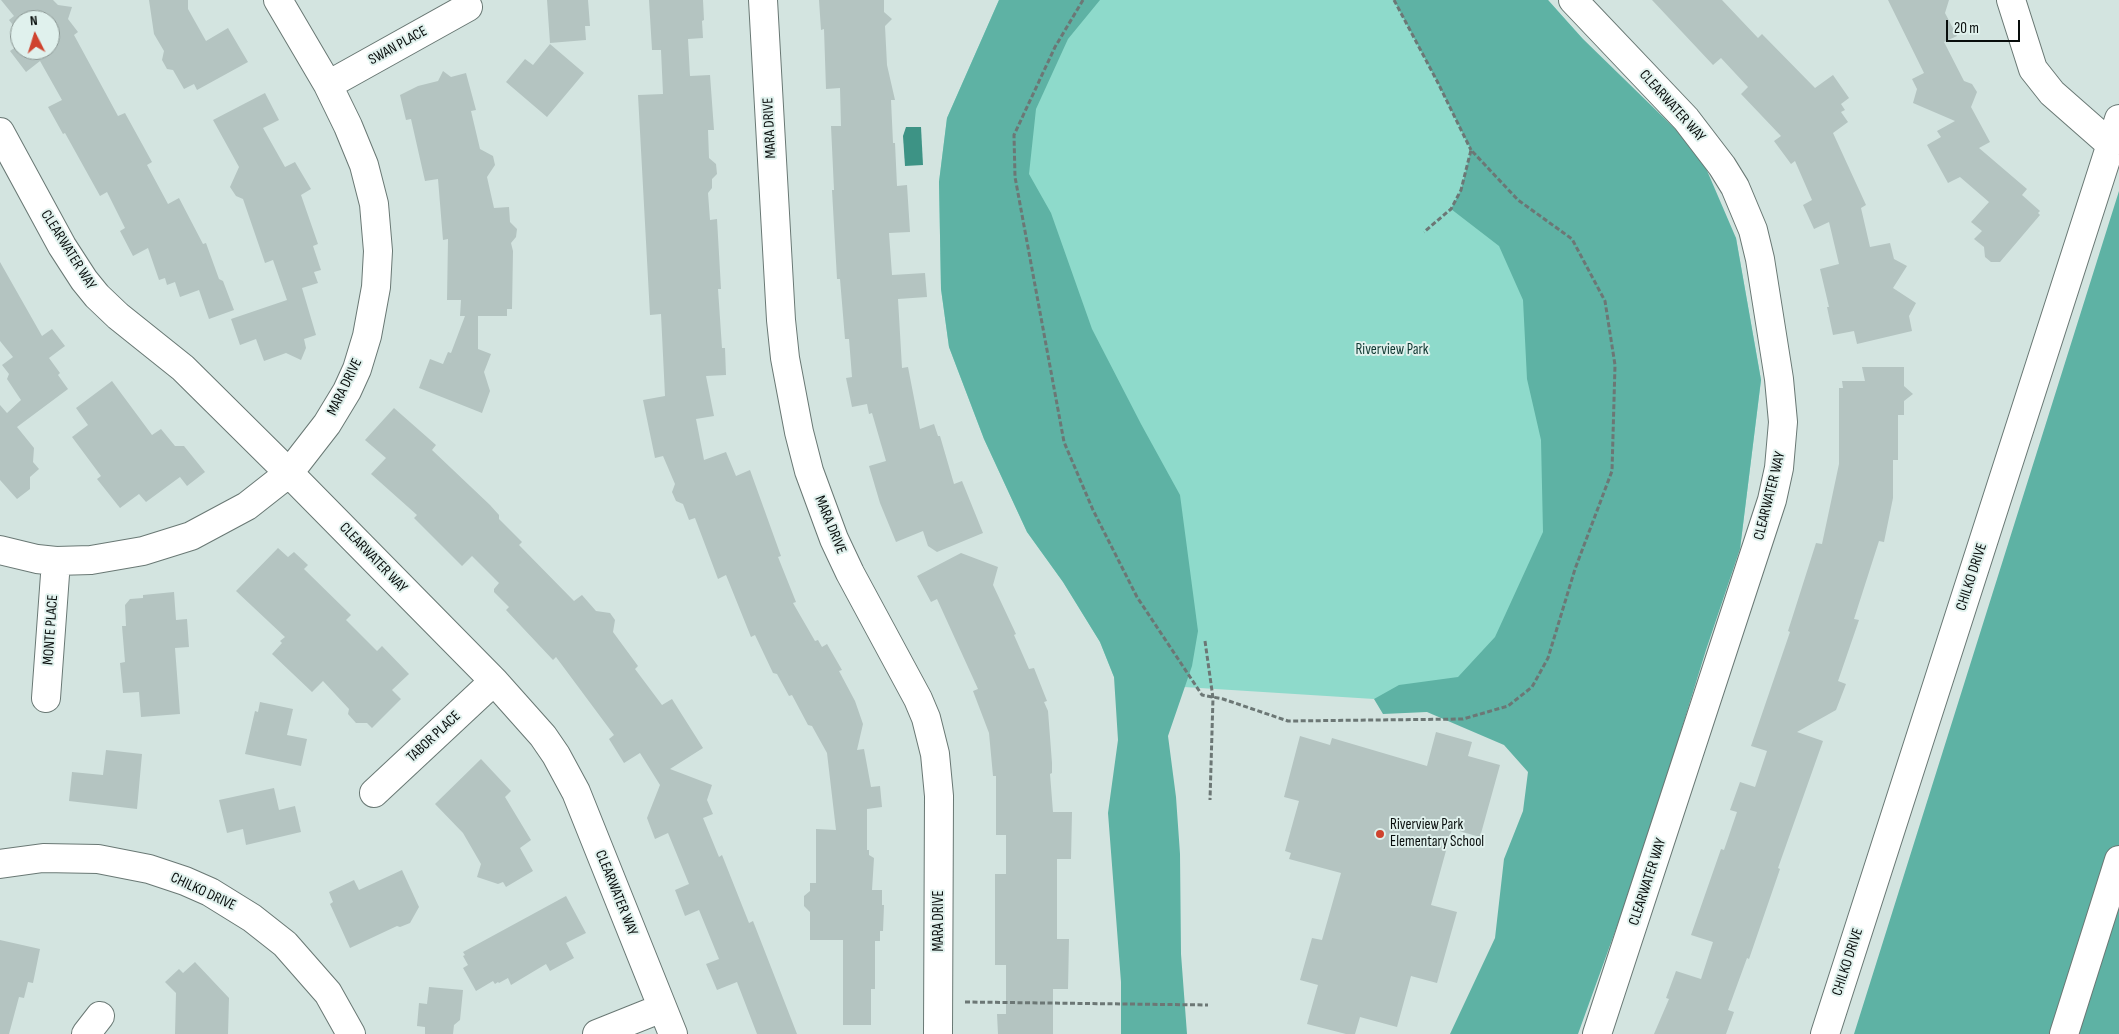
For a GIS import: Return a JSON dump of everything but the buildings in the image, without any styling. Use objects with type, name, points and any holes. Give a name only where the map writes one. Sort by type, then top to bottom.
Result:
[{"type":"street","name":"MARA DRIVE","points":[[0,550],[37,559],[56,561],[91,560],[126,555],[160,547],[191,536],[247,506],[289,472],[327,424],[352,380],[369,330],[378,278],[376,222],[370,186],[357,147],[328,86],[278,0]]},
{"type":"street","name":"MARA DRIVE","points":[[764,0],[781,320],[785,358],[799,432],[809,471],[834,539],[850,573],[918,699],[926,718],[935,754],[939,796],[938,1034]]},
{"type":"street","name":"CLEARWATER WAY","points":[[1573,0],[1686,119],[1722,166],[1735,187],[1753,230],[1760,259],[1779,379],[1783,422],[1779,468],[1772,500],[1597,1034]]},
{"type":"street","points":[[2011,0],[2033,69],[2052,93],[2114,132]]},
{"type":"street","name":"SWAN PLACE","points":[[328,86],[468,6]]},
{"type":"street","name":"CLEARWATER WAY","points":[[0,132],[62,246],[97,296],[118,316],[183,368],[289,472],[494,682],[543,736],[567,773],[673,1034]]},
{"type":"street","name":"CHILKO DRIVE","points":[[1825,1034],[2114,132]]},
{"type":"street","name":"MONTE PLACE","points":[[46,698],[56,561]]},
{"type":"street","name":"TABOR PLACE","points":[[374,793],[494,682]]},
{"type":"street","name":"CHILKO DRIVE","points":[[0,864],[43,858],[98,859],[149,869],[210,892],[247,914],[285,944],[328,993],[351,1034]]},
{"type":"street","points":[[2064,1034],[2119,860]]},
{"type":"street","points":[[597,1034],[662,1008]]},
{"type":"path","points":[[1083,0],[1056,46],[1014,135],[1015,177],[1064,442],[1093,510],[1137,597],[1202,695],[1288,721],[1463,718],[1508,706],[1532,686],[1548,658],[1575,569],[1612,471],[1615,365],[1605,301],[1572,239],[1518,200],[1471,150],[1394,0]]},
{"type":"path","points":[[1424,232],[1451,210],[1461,190],[1471,150]]},
{"type":"path","points":[[1204,641],[1213,698],[1210,800]]},
{"type":"path","points":[[957,1002],[1208,1005]]},
{"type":"green space","name":"Riverview Park","points":[[999,0],[1548,0],[1582,38],[1736,238],[1761,380],[1740,549],[1518,706],[1184,687],[1114,677],[1100,642],[1063,582],[1027,532],[984,439],[949,347],[941,289],[939,182],[947,118]]},
{"type":"shaded area","points":[[999,0],[1100,0],[1068,39],[1036,109],[1029,174],[1051,213],[1092,329],[1180,495],[1198,631],[1192,666],[1168,736],[1176,797],[1180,854],[1181,954],[1187,1034],[1121,1034],[1121,982],[1108,813],[1118,740],[1114,677],[1100,642],[1063,582],[1027,532],[984,439],[949,347],[941,289],[939,182],[947,118]]},
{"type":"shaded area","points":[[1394,0],[1548,0],[1582,38],[1699,152],[1736,238],[1761,380],[1740,549],[1706,650],[1643,854],[1578,1034],[1450,1034],[1495,938],[1504,859],[1523,811],[1528,772],[1504,745],[1427,712],[1383,714],[1374,699],[1399,685],[1458,677],[1495,637],[1543,532],[1541,440],[1527,379],[1523,300],[1499,246],[1451,209],[1461,190],[1471,150]]},
{"type":"shaded area","points":[[906,127],[921,127],[923,165],[905,166],[903,136]]},
{"type":"shaded area","points":[[2119,191],[2119,1034],[1854,1034]]},
{"type":"place","name":"Riverview Park Elementary School","points":[[1380,834]]}]
